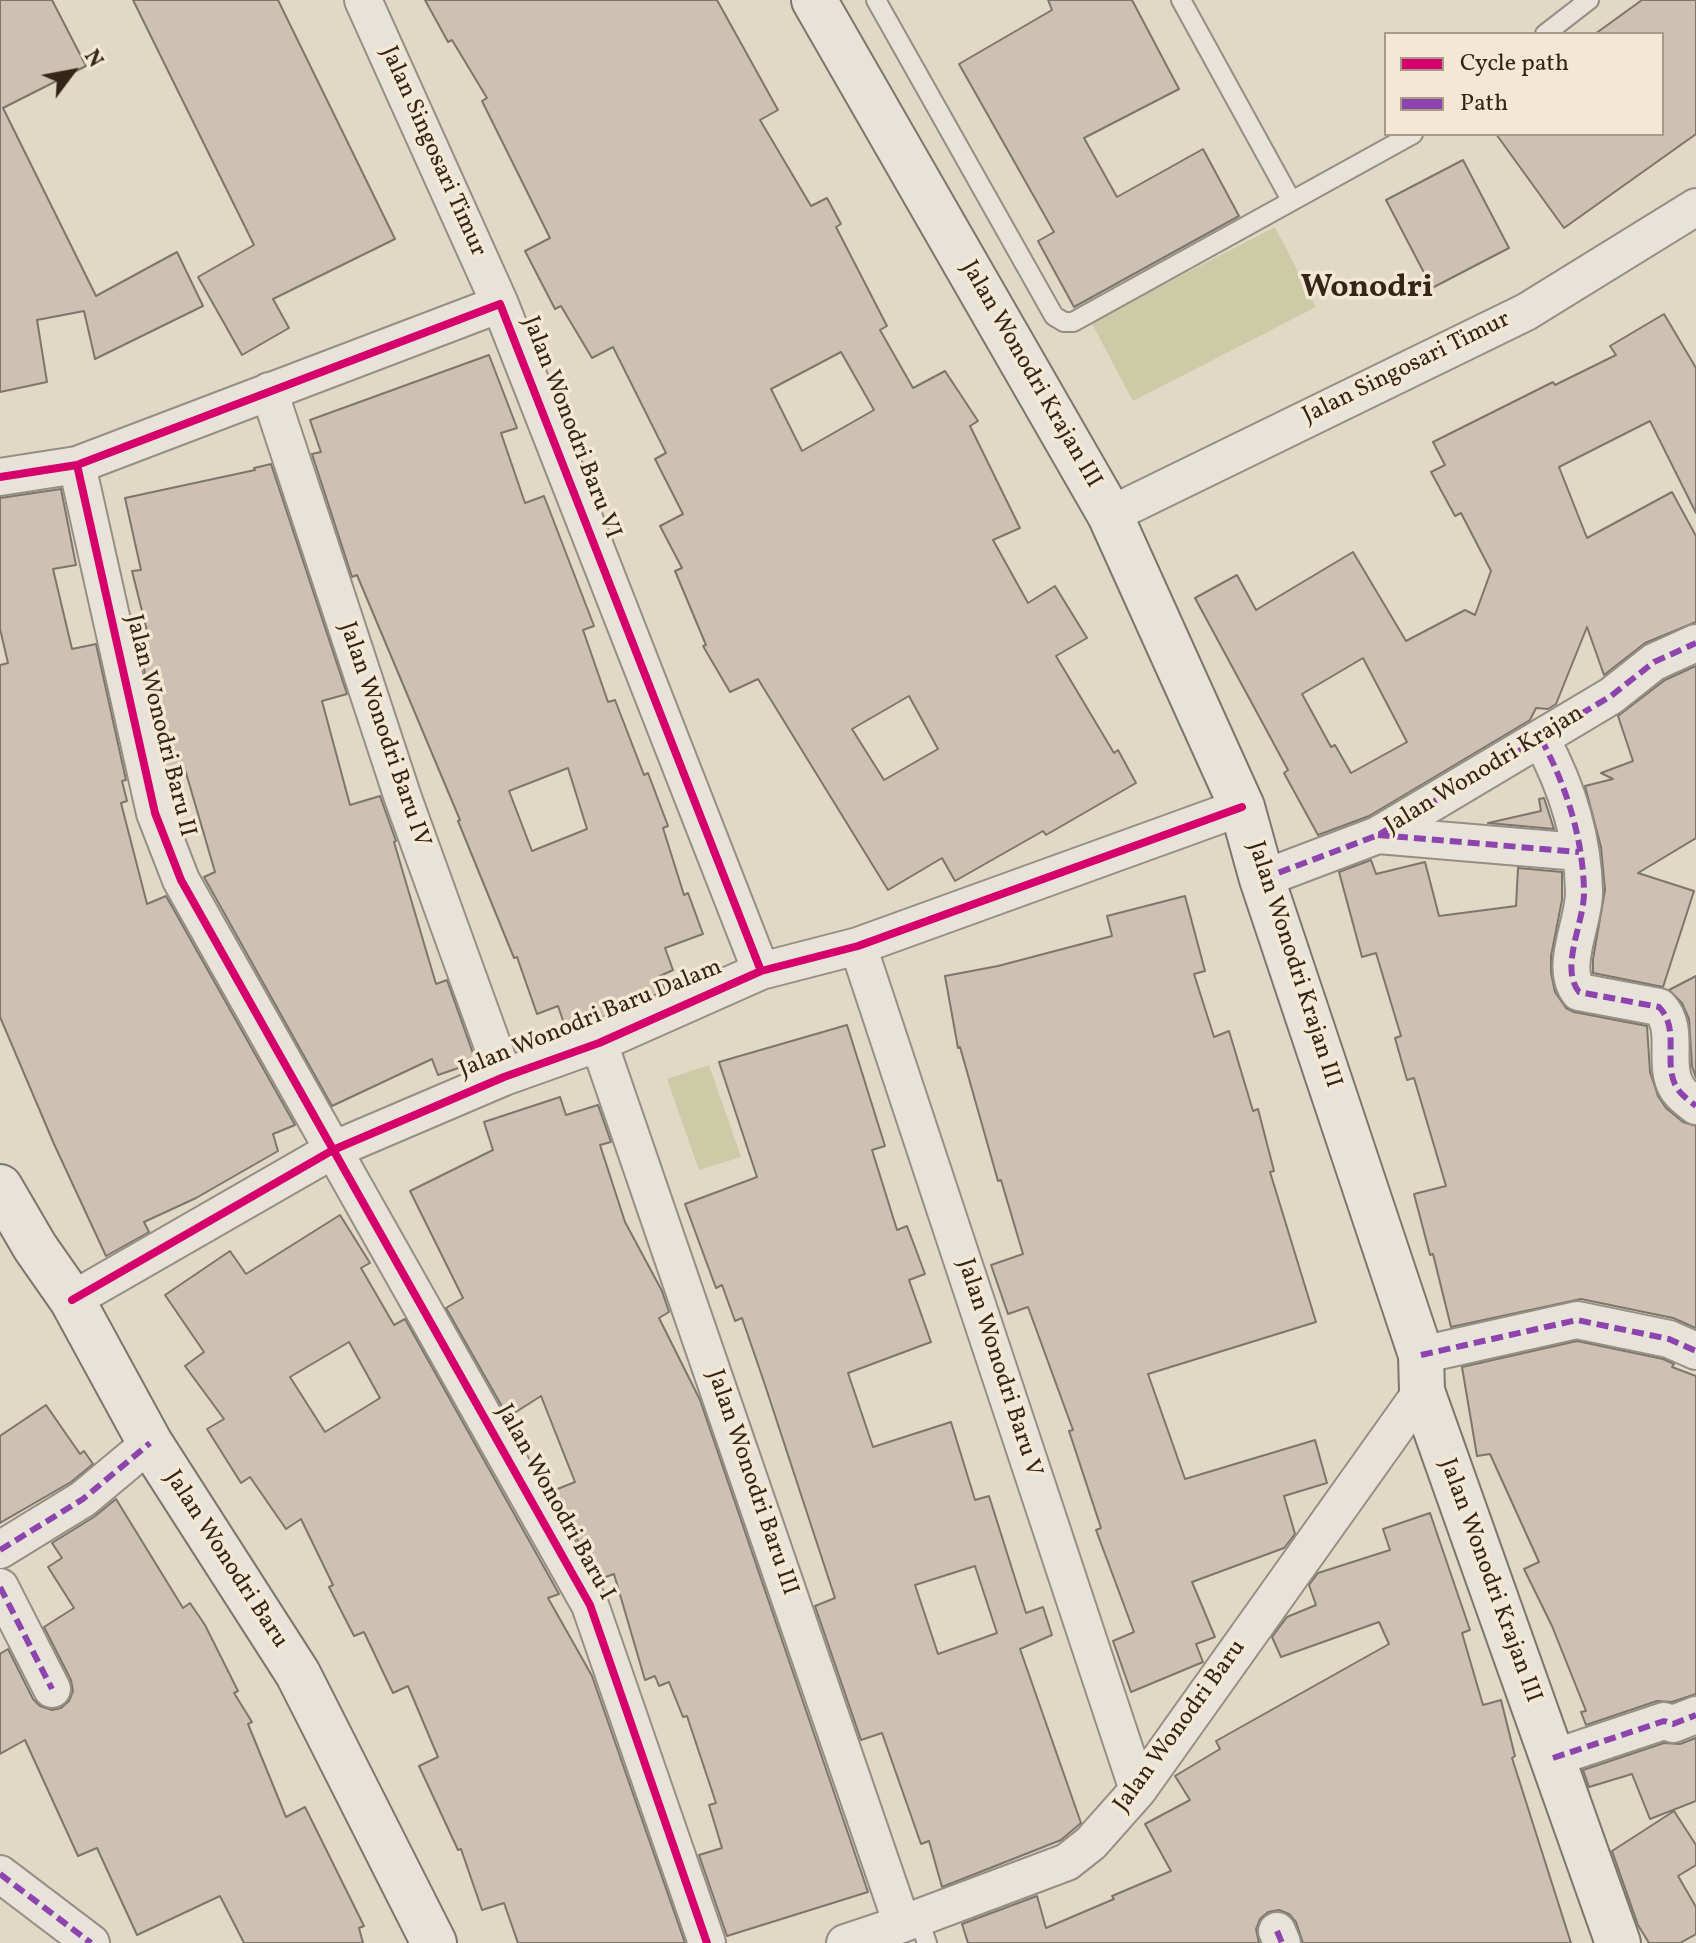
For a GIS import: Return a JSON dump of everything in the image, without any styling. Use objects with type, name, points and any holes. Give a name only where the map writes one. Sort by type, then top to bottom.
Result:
[{"type":"main road","name":"Jalan Wonodri Krajan III","points":[[814,0],[1110,515],[1242,807],[1262,879],[1422,1373],[1618,1943]]},
{"type":"main road","name":"Jalan Wonodri Baru","points":[[0,1187],[35,1247],[72,1300],[150,1443],[298,1674],[434,1943]]},
{"type":"street","name":"Jalan Singosari Timur","points":[[363,0],[500,304]]},
{"type":"street","name":"Jalan Singosari Timur","points":[[1110,515],[1526,312],[1696,207]]},
{"type":"street","name":"Jalan Wonodri Baru VI","points":[[0,477],[77,465],[500,304],[761,971]]},
{"type":"street","name":"Jalan Wonodri Baru IV","points":[[269,391],[403,798],[504,1077]]},
{"type":"street","name":"Jalan Wonodri Baru II","points":[[77,465],[155,813],[181,880],[333,1150]]},
{"type":"street","name":"Jalan Wonodri Krajan","points":[[1262,879],[1378,835],[1611,696],[1654,662],[1696,643]]},
{"type":"street","points":[[1541,739],[1559,772],[1577,831],[1585,893],[1571,965],[1572,982],[1579,992],[1659,1007],[1669,1020],[1671,1062],[1677,1090],[1696,1106]]},
{"type":"street","name":"Jalan Wonodri Baru Dalam","points":[[72,1300],[333,1150],[504,1077],[599,1043],[761,971],[858,946],[1242,807]]},
{"type":"street","points":[[1378,835],[1579,852]]},
{"type":"street","name":"Jalan Wonodri Baru V","points":[[858,946],[1138,1790]]},
{"type":"street","name":"Jalan Wonodri Baru III","points":[[599,1043],[916,1928]]},
{"type":"street","name":"Jalan Wonodri Baru I","points":[[333,1150],[590,1605],[707,1943]]},
{"type":"street","points":[[1422,1373],[1577,1320],[1669,1339],[1696,1351]]},
{"type":"street","name":"Jalan Wonodri Baru","points":[[845,1943],[916,1928],[1067,1862],[1091,1843],[1138,1790],[1422,1373]]},
{"type":"street","points":[[0,1550],[83,1499],[150,1443]]},
{"type":"street","points":[[0,1587],[52,1689]]},
{"type":"street","points":[[1553,1758],[1664,1721],[1673,1724],[1696,1715]]},
{"type":"street","points":[[0,1874],[91,1943]]},
{"type":"lane","points":[[876,0],[1054,316],[1064,322],[1073,322],[1409,136]]},
{"type":"lane","points":[[1181,0],[1291,200]]},
{"type":"lane","points":[[1548,32],[1589,0]]},
{"type":"shaded area","points":[[1275,227],[1316,307],[1133,401],[1091,322]]},
{"type":"shaded area","points":[[709,1065],[741,1157],[699,1170],[667,1079]]},
{"type":"building","points":[[0,0],[52,0],[86,66],[3,108],[96,296],[177,252],[203,306],[95,359],[84,311],[37,320],[47,382],[0,392]]},
{"type":"building","points":[[133,0],[278,0],[395,239],[273,299],[289,328],[242,355],[198,277],[254,245]]},
{"type":"building","points":[[425,0],[717,0],[778,110],[760,120],[811,206],[827,198],[841,224],[836,227],[887,326],[880,330],[913,388],[945,371],[978,421],[970,426],[1020,528],[993,540],[1028,603],[1055,586],[1087,638],[1056,656],[1114,753],[1118,750],[1136,783],[1046,835],[1043,831],[955,881],[942,858],[888,890],[758,679],[730,692],[703,646],[706,645],[675,571],[682,568],[660,526],[683,514],[655,459],[666,453],[613,347],[592,358],[561,306],[555,309],[525,251],[550,238],[482,101],[487,98],[452,40],[448,42]],"holes":[[[841,352],[874,410],[802,451],[771,389]],[[909,696],[938,749],[884,780],[852,729]]]},
{"type":"building","points":[[1048,0],[1132,0],[1179,89],[1084,138],[1117,197],[1203,149],[1239,216],[1074,307],[1038,241],[1054,232],[959,64],[1052,10]]},
{"type":"building","points":[[1642,0],[1696,0],[1696,134],[1564,228],[1497,136],[1664,136],[1664,32],[1598,32]]},
{"type":"building","points":[[1463,160],[1509,248],[1432,288],[1386,200]]},
{"type":"building","points":[[1664,314],[1696,368],[1696,513],[1650,421],[1559,467],[1587,538],[1672,492],[1696,536],[1696,622],[1645,643],[1604,675],[1587,627],[1556,704],[1548,709],[1536,708],[1530,720],[1369,816],[1318,835],[1284,773],[1288,770],[1195,598],[1237,575],[1256,610],[1353,552],[1406,641],[1465,610],[1475,615],[1491,571],[1461,513],[1455,516],[1431,472],[1445,465],[1433,442],[1553,382],[1555,385],[1616,355],[1610,346]],"holes":[[[1363,658],[1407,742],[1351,773],[1335,745],[1331,747],[1302,694]]]},
{"type":"building","points":[[489,355],[517,428],[501,433],[525,503],[544,496],[594,626],[583,630],[608,702],[615,700],[644,775],[648,773],[668,826],[663,828],[684,895],[688,893],[703,934],[665,948],[673,970],[660,976],[665,991],[567,1032],[558,1006],[537,1014],[517,957],[514,958],[357,575],[352,577],[312,454],[321,452],[310,420]],"holes":[[[568,768],[587,829],[532,851],[509,791]]]},
{"type":"building","points":[[271,464],[347,694],[322,701],[350,805],[380,796],[396,841],[436,984],[447,980],[476,1062],[438,1075],[432,1059],[332,1106],[204,877],[215,872],[184,766],[167,770],[136,634],[147,631],[132,571],[141,570],[125,498]]},
{"type":"building","points":[[61,489],[76,565],[53,569],[72,649],[96,644],[126,780],[122,781],[127,801],[121,803],[147,904],[166,896],[295,1125],[273,1134],[278,1151],[196,1198],[144,1222],[149,1232],[106,1256],[0,1017],[0,665],[8,663],[0,629],[0,498]]},
{"type":"building","points":[[1696,666],[1696,838],[1638,873],[1694,891],[1663,987],[1593,973],[1605,890],[1601,847],[1585,786],[1613,779],[1601,773],[1633,761],[1618,716],[1665,680]]},
{"type":"building","points":[[1544,798],[1554,829],[1488,823],[1541,811],[1539,799]]},
{"type":"building","points":[[1371,860],[1376,874],[1425,862],[1439,916],[1516,906],[1518,868],[1562,872],[1562,900],[1551,956],[1555,992],[1566,1008],[1574,1012],[1647,1026],[1650,1072],[1658,1096],[1666,1108],[1683,1122],[1696,1126],[1696,1328],[1673,1318],[1581,1299],[1451,1327],[1414,1194],[1446,1186],[1414,1078],[1407,1080],[1395,1038],[1401,1036],[1376,953],[1362,957],[1339,872]]},
{"type":"building","points":[[1185,896],[1205,971],[1194,974],[1214,1037],[1229,1031],[1253,1111],[1258,1109],[1274,1171],[1270,1172],[1316,1322],[1148,1374],[1185,1479],[1315,1440],[1327,1483],[1284,1496],[1295,1534],[1284,1548],[1192,1582],[1215,1637],[1196,1644],[1203,1662],[1131,1692],[1113,1641],[1134,1632],[1096,1530],[1101,1528],[1069,1431],[1073,1430],[1028,1307],[1008,1314],[991,1265],[1023,1254],[958,1048],[945,976],[998,966],[1112,936],[1107,916]]},
{"type":"building","points":[[1696,976],[1696,1078],[1692,1066],[1689,1019],[1682,1003],[1669,990]]},
{"type":"building","points":[[847,1025],[885,1146],[872,1150],[897,1230],[907,1226],[925,1274],[909,1280],[931,1342],[848,1373],[873,1447],[951,1422],[975,1500],[989,1496],[1026,1613],[1043,1607],[1052,1635],[1020,1649],[1081,1823],[1061,1840],[942,1887],[929,1841],[921,1844],[882,1733],[861,1740],[815,1606],[835,1598],[742,1318],[735,1321],[722,1285],[716,1288],[685,1204],[757,1177],[719,1062]],"holes":[[[975,1566],[997,1633],[938,1654],[915,1585]]]},
{"type":"building","points":[[560,1097],[566,1115],[598,1105],[611,1142],[600,1145],[625,1222],[662,1291],[669,1312],[659,1318],[700,1400],[868,1892],[727,1936],[699,1855],[722,1848],[709,1805],[716,1803],[687,1716],[683,1717],[669,1682],[659,1686],[655,1676],[645,1680],[614,1574],[600,1579],[550,1492],[575,1482],[541,1396],[508,1417],[446,1308],[463,1298],[410,1191],[493,1150],[484,1122]]},
{"type":"building","points":[[340,1215],[370,1263],[361,1268],[394,1325],[405,1319],[559,1594],[548,1598],[592,1676],[685,1943],[518,1943],[504,1903],[482,1910],[461,1849],[458,1850],[419,1766],[438,1757],[408,1686],[393,1693],[364,1632],[354,1636],[329,1587],[333,1585],[301,1519],[286,1529],[250,1477],[241,1483],[207,1429],[224,1419],[185,1366],[204,1352],[165,1295],[230,1251],[246,1274]],"holes":[[[349,1342],[380,1398],[325,1432],[290,1377]]]},
{"type":"building","points":[[1577,1341],[1663,1359],[1674,1364],[1672,1367],[1696,1376],[1696,1694],[1672,1702],[1657,1701],[1586,1725],[1581,1712],[1586,1711],[1552,1626],[1524,1569],[1539,1562],[1490,1454],[1477,1456],[1462,1367]]},
{"type":"building","points":[[46,1405],[80,1454],[84,1451],[93,1464],[71,1482],[0,1523],[0,1436]]},
{"type":"building","points":[[116,1499],[183,1608],[190,1603],[205,1625],[238,1691],[234,1693],[252,1722],[248,1724],[286,1817],[305,1807],[364,1926],[359,1928],[363,1943],[244,1943],[220,1896],[137,1935],[97,1848],[78,1856],[25,1740],[0,1754],[0,1654],[8,1649],[33,1699],[40,1706],[52,1710],[61,1708],[69,1701],[73,1691],[71,1680],[44,1627],[74,1608],[48,1567],[62,1558],[52,1543]]},
{"type":"building","points":[[1430,1513],[1470,1630],[1462,1633],[1483,1705],[1501,1700],[1515,1756],[1512,1758],[1571,1943],[1303,1943],[1296,1922],[1289,1914],[1279,1910],[1268,1912],[1260,1919],[1256,1929],[1259,1943],[968,1943],[962,1924],[1037,1896],[1046,1928],[1171,1871],[1145,1824],[1190,1800],[1175,1776],[1220,1749],[1216,1741],[1389,1644],[1379,1622],[1281,1657],[1272,1637],[1287,1617],[1316,1605],[1309,1585],[1318,1573],[1390,1550],[1383,1529]]},
{"type":"building","points":[[1696,1738],[1696,1801],[1650,1819],[1632,1774],[1589,1787],[1583,1770],[1664,1743],[1680,1744]]},
{"type":"building","points":[[1674,1811],[1696,1845],[1696,1865],[1678,1876],[1696,1907],[1696,1934],[1680,1943],[1649,1943],[1638,1925],[1612,1851]]},
{"type":"marked path","points":[[1262,879],[1378,835],[1611,696],[1654,662],[1696,643]]},
{"type":"marked path","points":[[1541,739],[1565,793],[1577,832],[1583,871],[1583,903],[1572,957],[1574,982],[1579,992],[1659,1007],[1669,1026],[1673,1079],[1681,1093],[1696,1106]]},
{"type":"marked path","points":[[1378,835],[1579,852]]},
{"type":"marked path","points":[[1421,1355],[1577,1320],[1669,1339],[1696,1351]]},
{"type":"marked path","points":[[0,1550],[83,1499],[150,1443]]},
{"type":"marked path","points":[[0,1587],[52,1689]]},
{"type":"marked path","points":[[1553,1758],[1664,1721],[1673,1724],[1696,1715]]},
{"type":"marked path","points":[[0,1874],[91,1943]]},
{"type":"marked path","points":[[1277,1931],[1282,1943]]},
{"type":"cycle path","points":[[0,477],[77,465],[500,304],[761,971]]},
{"type":"cycle path","points":[[77,465],[155,813],[181,880],[590,1605],[707,1943]]},
{"type":"cycle path","points":[[72,1300],[333,1150],[504,1077],[599,1043],[761,971],[858,946],[1242,807]]},
{"type":"district","name":"Wonodri","points":[[1367,290]]}]
